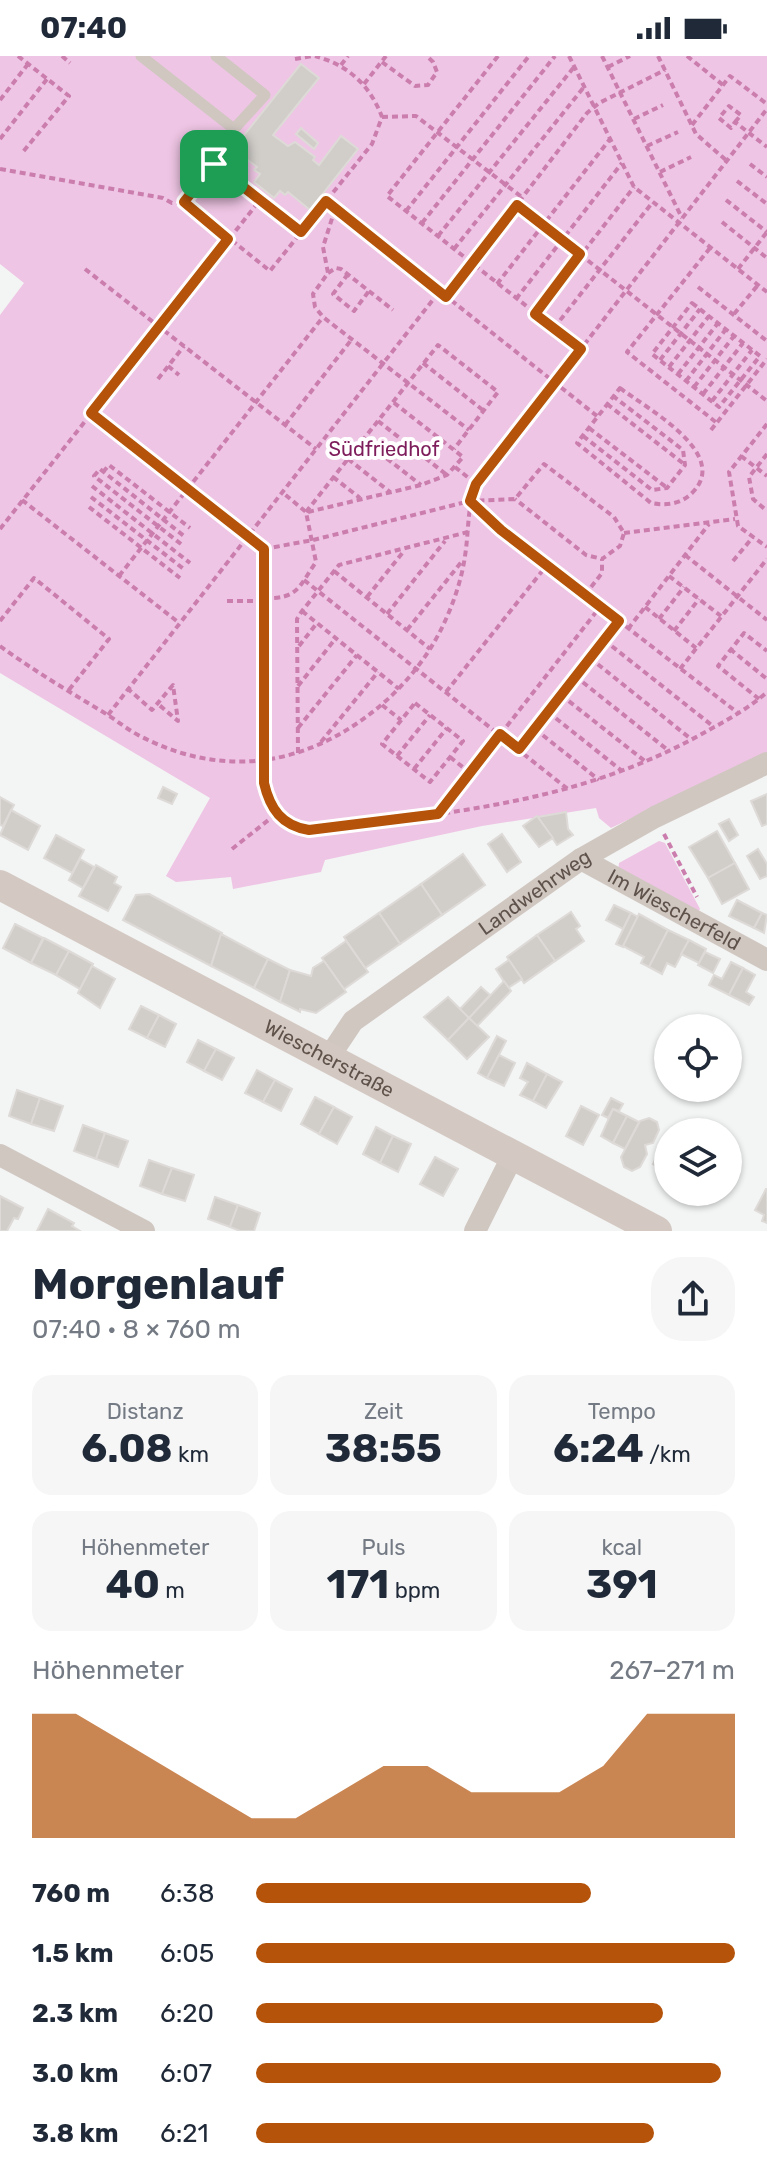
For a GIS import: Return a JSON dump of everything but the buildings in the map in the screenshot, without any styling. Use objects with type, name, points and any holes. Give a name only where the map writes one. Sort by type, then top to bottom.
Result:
[{"type":"main road","name":"Wiescherstraße","points":[[0,885],[657,1231]]},
{"type":"street","name":"Landwehrweg","points":[[329,1057],[353,1021],[581,859],[655,817],[767,763]]},
{"type":"street","name":"Im Wiescherfeld","points":[[581,859],[767,960]]},
{"type":"street","points":[[0,1155],[144,1231]]},
{"type":"street","points":[[475,1231],[513,1155]]},
{"type":"lane","points":[[141,56],[234,129]]},
{"type":"lane","points":[[216,56],[265,95],[234,129],[228,144]]},
{"type":"path","points":[[18,56],[69,96],[22,153]]},
{"type":"path","points":[[62,56],[70,63]]},
{"type":"path","points":[[0,169],[163,198],[172,203],[184,202],[270,271],[372,144],[382,117],[364,84],[341,65],[314,56],[295,59]]},
{"type":"path","points":[[341,65],[348,56]]},
{"type":"path","points":[[364,84],[386,56]]},
{"type":"path","points":[[382,62],[415,86],[428,85],[437,72],[427,56]]},
{"type":"path","points":[[498,56],[387,196],[581,349]]},
{"type":"path","points":[[406,211],[529,56]]},
{"type":"path","points":[[422,223],[555,56]]},
{"type":"path","points":[[569,56],[634,187],[767,292]]},
{"type":"path","points":[[602,56],[682,218]]},
{"type":"path","points":[[608,67],[630,56]]},
{"type":"path","points":[[658,56],[696,134],[727,161]]},
{"type":"path","points":[[687,56],[723,85]]},
{"type":"path","points":[[0,100],[28,64]]},
{"type":"path","points":[[438,236],[574,67]]},
{"type":"path","points":[[446,297],[594,107],[665,70]]},
{"type":"path","points":[[0,646],[138,735],[176,751],[230,762],[266,761],[298,753],[348,729],[382,705],[417,668],[430,649],[457,591],[465,558],[470,501],[476,484],[767,106],[730,76],[692,125]]},
{"type":"path","points":[[0,139],[47,79]]},
{"type":"path","points":[[454,249],[584,87]]},
{"type":"path","points":[[634,119],[663,105]]},
{"type":"path","points":[[729,106],[741,115],[735,122],[731,128],[719,118],[729,106]]},
{"type":"path","points":[[382,117],[416,116],[523,198]]},
{"type":"path","points":[[735,122],[767,147]]},
{"type":"path","points":[[647,146],[678,132]]},
{"type":"path","points":[[497,284],[610,139]]},
{"type":"path","points":[[660,172],[691,157]]},
{"type":"path","points":[[516,299],[622,163]]},
{"type":"path","points":[[184,202],[214,164],[301,232]]},
{"type":"path","points":[[750,164],[767,177]]},
{"type":"path","points":[[737,181],[767,204]]},
{"type":"path","points":[[535,314],[634,187]]},
{"type":"path","points":[[0,529],[260,200]]},
{"type":"path","points":[[726,200],[767,232],[738,269]]},
{"type":"path","points":[[326,201],[597,416]]},
{"type":"path","points":[[554,328],[652,203]]},
{"type":"path","points":[[517,205],[767,401]]},
{"type":"path","points":[[328,273],[323,247],[335,209]]},
{"type":"path","points":[[722,222],[767,258]]},
{"type":"path","points":[[710,248],[627,352],[717,423]]},
{"type":"path","points":[[393,310],[336,268],[328,273],[313,294],[315,307],[323,317],[469,430]]},
{"type":"path","points":[[85,269],[316,449]]},
{"type":"path","points":[[348,274],[333,294],[354,311],[369,291]]},
{"type":"path","points":[[734,315],[758,285]]},
{"type":"path","points":[[698,287],[767,341]]},
{"type":"path","points":[[108,715],[439,292]]},
{"type":"path","points":[[692,303],[709,316],[760,356],[719,407],[652,354],[692,303]]},
{"type":"path","points":[[660,360],[700,309]]},
{"type":"path","points":[[669,367],[709,316]]},
{"type":"path","points":[[119,576],[323,317]]},
{"type":"path","points":[[678,374],[718,323]]},
{"type":"path","points":[[686,381],[726,329]]},
{"type":"path","points":[[694,387],[734,336]]},
{"type":"path","points":[[285,425],[352,339]]},
{"type":"path","points":[[703,394],[743,343]]},
{"type":"path","points":[[306,512],[438,345],[498,392],[454,449]]},
{"type":"path","points":[[158,379],[184,346]]},
{"type":"path","points":[[712,401],[752,350]]},
{"type":"path","points":[[711,430],[767,359]]},
{"type":"path","points":[[423,363],[484,411]]},
{"type":"path","points":[[168,366],[179,375]]},
{"type":"path","points":[[620,388],[689,440],[703,469],[700,483],[691,495],[677,502],[651,503],[577,443],[607,404],[620,388]]},
{"type":"path","points":[[583,436],[652,490],[667,488],[685,465],[683,450],[613,396]]},
{"type":"path","points":[[306,512],[421,485],[447,475],[463,457],[393,402]]},
{"type":"path","points":[[607,404],[685,465]]},
{"type":"path","points":[[91,413],[264,549],[470,501],[515,499],[586,555],[602,559],[620,546],[624,533],[614,517],[544,464],[515,499]]},
{"type":"path","points":[[378,421],[447,475]]},
{"type":"path","points":[[767,424],[729,472],[738,526],[767,547]]},
{"type":"path","points":[[589,428],[667,488]]},
{"type":"path","points":[[363,440],[421,485]]},
{"type":"path","points":[[767,454],[749,477],[753,499],[767,511]]},
{"type":"path","points":[[741,456],[767,476]]},
{"type":"path","points":[[348,459],[391,492]]},
{"type":"path","points":[[103,472],[109,465],[190,528]]},
{"type":"path","points":[[455,467],[476,484]]},
{"type":"path","points":[[181,544],[94,476],[100,469],[184,536]]},
{"type":"path","points":[[333,477],[361,499]]},
{"type":"path","points":[[92,486],[190,563]]},
{"type":"path","points":[[227,601],[284,599],[291,596],[316,562],[306,512],[282,492]]},
{"type":"path","points":[[91,497],[185,570]]},
{"type":"path","points":[[22,500],[179,623]]},
{"type":"path","points":[[470,501],[486,518],[738,713]]},
{"type":"path","points":[[89,507],[180,578]]},
{"type":"path","points":[[624,533],[735,519]]},
{"type":"path","points":[[628,629],[709,524]]},
{"type":"path","points":[[298,753],[297,619],[302,611],[339,565],[468,532]]},
{"type":"path","points":[[733,561],[753,537]]},
{"type":"path","points":[[387,614],[447,539]]},
{"type":"path","points":[[264,549],[264,783],[267,798],[276,814],[292,828],[309,830],[438,814],[569,790],[669,751],[738,713],[767,692]]},
{"type":"path","points":[[366,598],[406,549]]},
{"type":"path","points":[[685,555],[767,620]]},
{"type":"path","points":[[407,630],[465,558]]},
{"type":"path","points":[[585,595],[602,573],[602,559]]},
{"type":"path","points":[[680,669],[767,559]]},
{"type":"path","points":[[446,692],[547,565]]},
{"type":"path","points":[[334,571],[430,649]]},
{"type":"path","points":[[669,576],[721,617]]},
{"type":"path","points":[[0,621],[34,578],[109,639],[68,691]]},
{"type":"path","points":[[304,580],[569,790]]},
{"type":"path","points":[[659,619],[684,587]]},
{"type":"path","points":[[674,631],[699,599]]},
{"type":"path","points":[[438,814],[600,607]]},
{"type":"path","points":[[645,607],[696,648]]},
{"type":"path","points":[[302,611],[399,689]]},
{"type":"path","points":[[519,749],[619,621]]},
{"type":"path","points":[[298,648],[317,623]]},
{"type":"path","points":[[759,699],[718,666],[744,633],[767,651]]},
{"type":"path","points":[[298,686],[336,638]]},
{"type":"path","points":[[604,640],[714,727]]},
{"type":"path","points":[[730,649],[767,679]]},
{"type":"path","points":[[297,729],[357,655]]},
{"type":"path","points":[[590,658],[691,740]]},
{"type":"path","points":[[320,744],[378,672]]},
{"type":"path","points":[[575,676],[669,751]]},
{"type":"path","points":[[127,688],[152,710],[173,685],[178,721],[158,704]]},
{"type":"path","points":[[561,695],[646,762]]},
{"type":"path","points":[[415,703],[430,715],[463,741],[430,782],[382,744],[415,703]]},
{"type":"path","points":[[382,705],[401,720]]},
{"type":"path","points":[[548,712],[622,771]]},
{"type":"path","points":[[397,756],[430,715]]},
{"type":"path","points":[[414,769],[447,728]]},
{"type":"path","points":[[535,729],[599,780]]},
{"type":"path","points":[[450,757],[469,772]]},
{"type":"path","points":[[232,849],[276,814]]},
{"type":"path","points":[[655,817],[705,912],[704,926]]},
{"type":"green space","name":"Südfriedhof","points":[[0,56],[767,56],[767,753],[611,828],[599,818],[596,808],[482,826],[325,860],[321,872],[233,889],[231,877],[176,882],[166,876],[210,798],[0,673],[0,315],[24,283],[0,264]]},
{"type":"green space","points":[[659,841],[665,843],[700,909],[698,912],[618,871],[619,863]]},
{"type":"route","points":[[214,164],[301,232],[326,201],[446,297],[517,205],[580,254],[535,314],[581,349],[476,484],[470,501],[486,518],[619,621],[519,749],[500,734],[438,814],[309,830],[292,828],[276,814],[267,798],[264,783],[264,549],[91,413],[228,239],[184,202],[214,164]]}]
